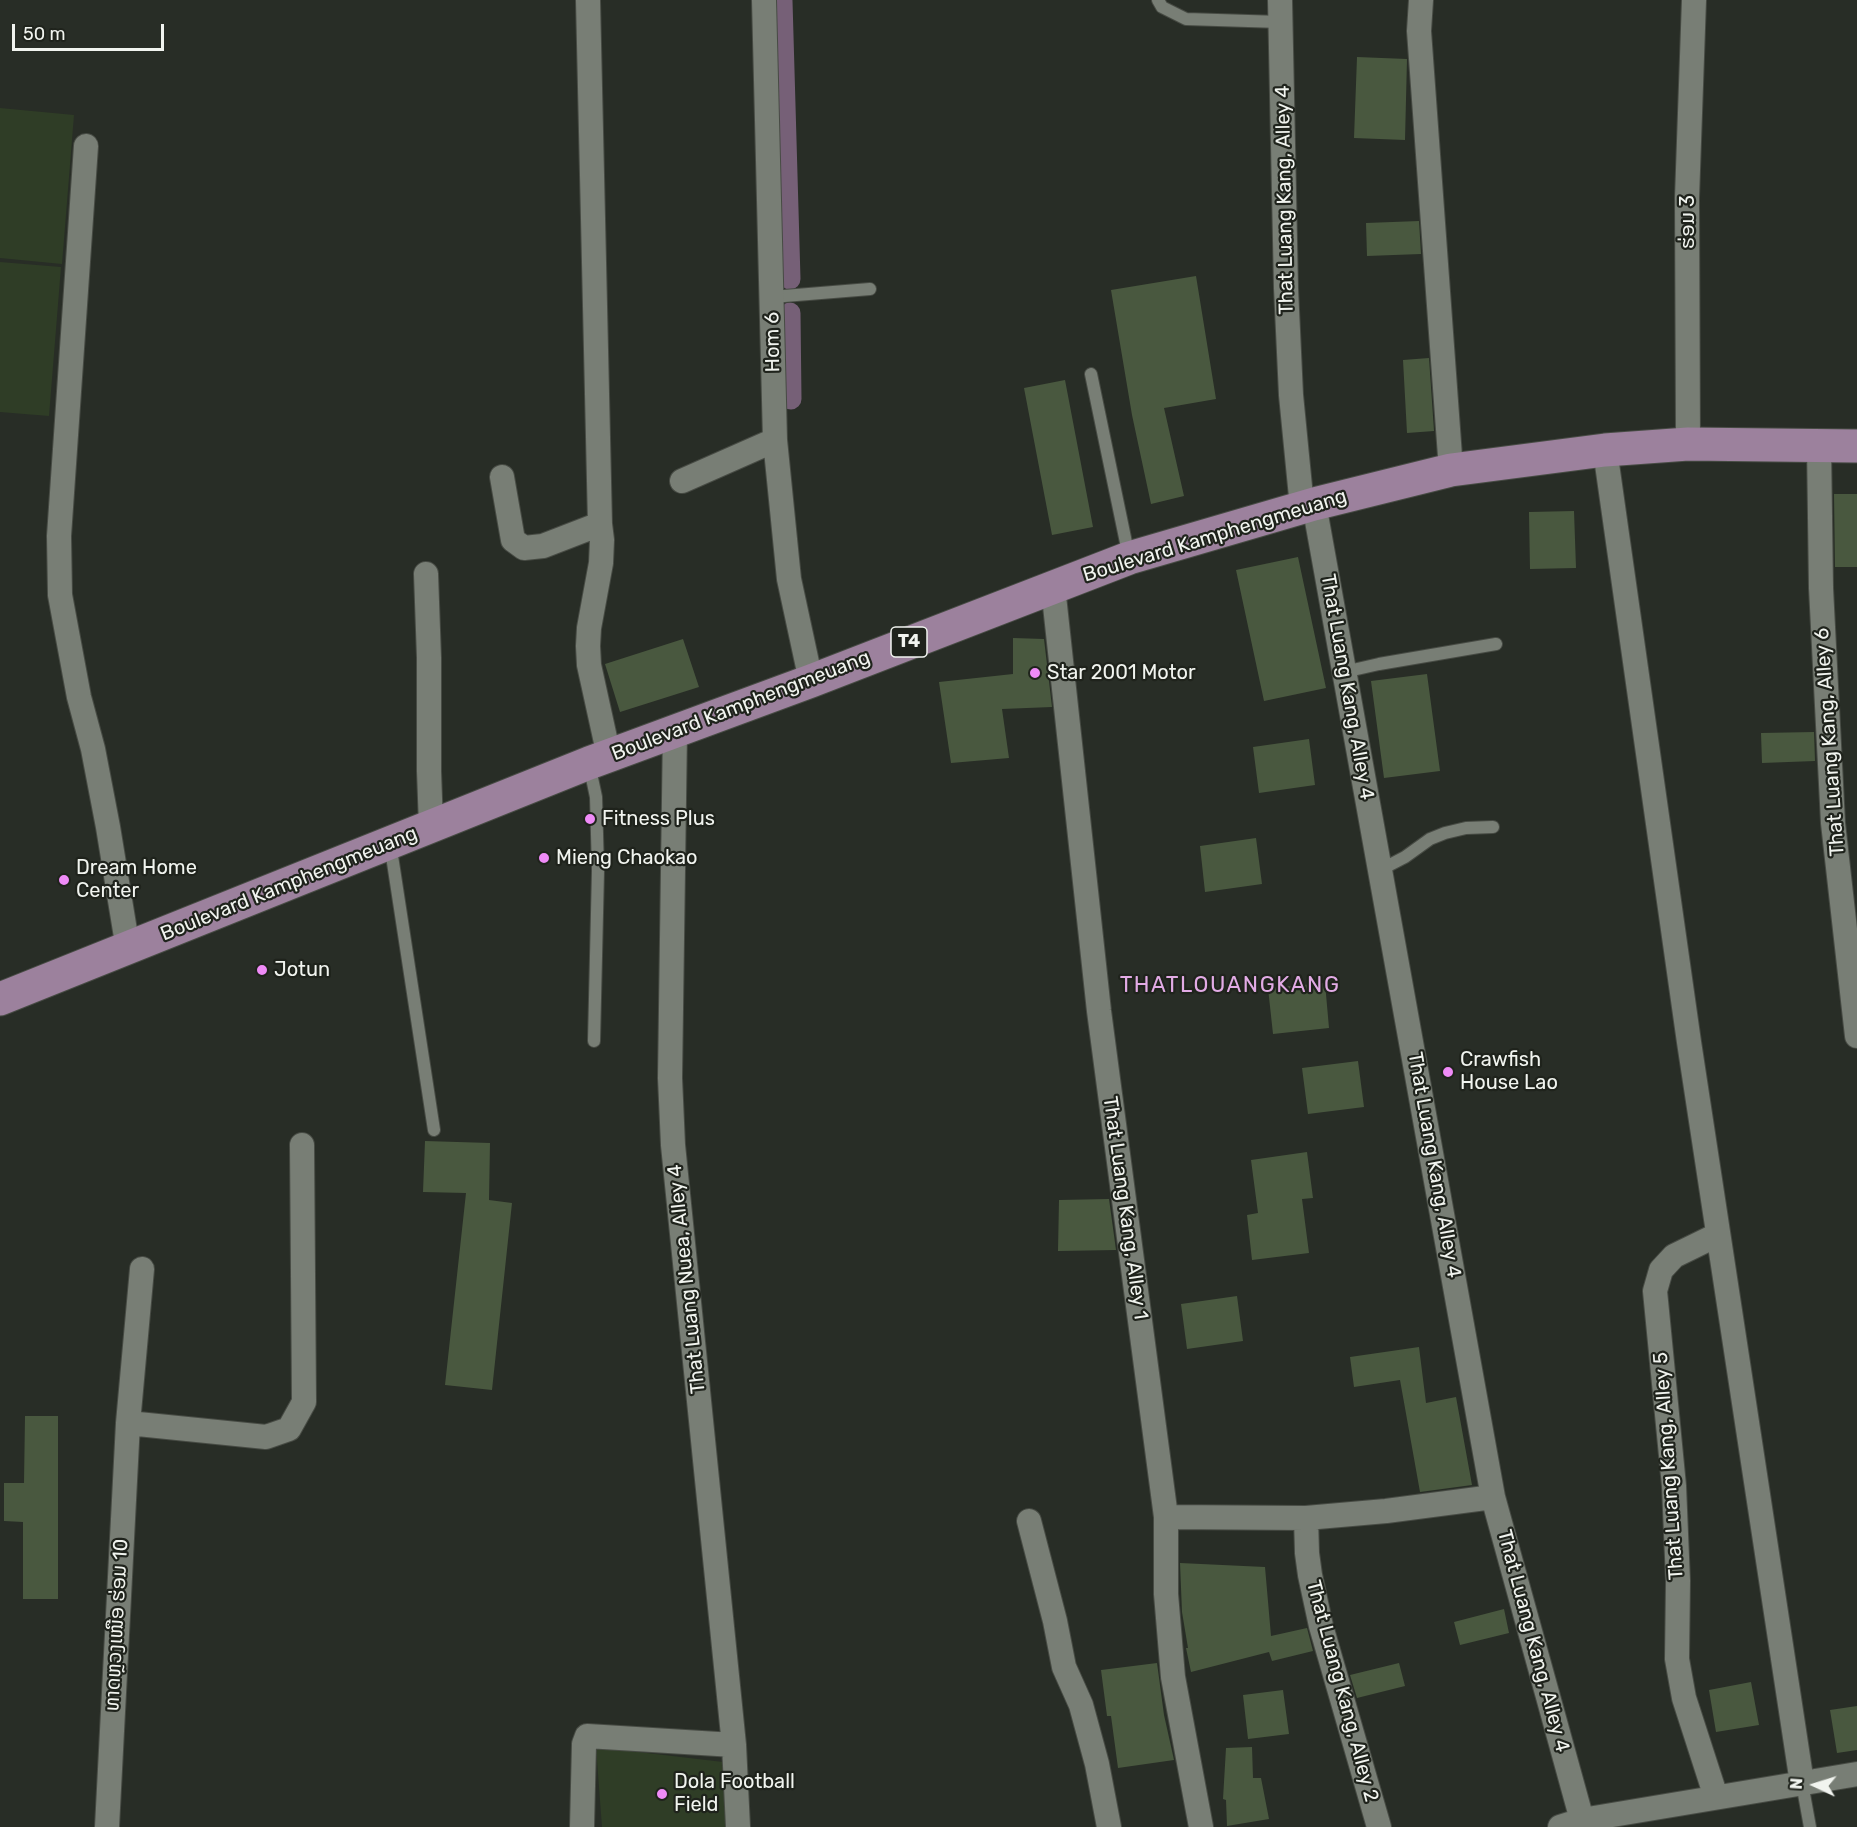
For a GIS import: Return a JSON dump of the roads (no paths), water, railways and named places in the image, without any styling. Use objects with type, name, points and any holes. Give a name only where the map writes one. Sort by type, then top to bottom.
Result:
[{"type":"main road","name":"Boulevard Kamphengmeuang","points":[[0,999],[389,842],[675,730],[811,681],[1129,558],[1308,506],[1451,470],[1605,450],[1688,444],[1857,446]]},
{"type":"street","points":[[588,0],[602,540],[601,563],[588,646],[599,760]]},
{"type":"street","name":"Hom 6","points":[[764,0],[775,440],[789,579],[811,681]]},
{"type":"street","points":[[1420,0],[1419,31],[1451,470]]},
{"type":"street","name":"ຮ່ອມ 3","points":[[1688,444],[1687,198],[1694,0]]},
{"type":"street","name":"That Luang Kang, Alley 4","points":[[1280,11],[1291,395],[1308,506],[1344,672],[1493,1497],[1571,1824]]},
{"type":"street","points":[[86,146],[59,536],[60,595],[79,697],[93,749],[108,827],[128,949]]},
{"type":"street","points":[[682,481],[775,440]]},
{"type":"street","name":"That Luang Kang, Alley 6","points":[[1819,446],[1821,588],[1833,823],[1857,1036]]},
{"type":"street","points":[[1605,450],[1718,1235],[1802,1783]]},
{"type":"street","points":[[501,477],[513,540],[525,548],[543,546],[600,524]]},
{"type":"street","points":[[426,574],[431,826]]},
{"type":"street","name":"That Luang Kang, Alley 1","points":[[1053,587],[1099,1011],[1166,1517],[1166,1594],[1173,1677],[1201,1827]]},
{"type":"street","name":"That Luang Nuea, Alley 4","points":[[675,730],[670,1078],[672,1123],[734,1745],[738,1827]]},
{"type":"street","points":[[128,1423],[266,1437],[289,1429],[304,1402],[302,1145]]},
{"type":"street","name":"That Luang Kang, Alley 5","points":[[1716,1797],[1684,1698],[1677,1659],[1678,1581],[1674,1486],[1655,1291],[1661,1270],[1674,1256],[1718,1235]]},
{"type":"street","name":"ທາດຫຼວງເໜືອ ຮ່ອມ 10","points":[[107,1827],[128,1423],[142,1269]]},
{"type":"street","points":[[1166,1517],[1306,1518],[1493,1497]]},
{"type":"street","name":"That Luang Kang, Alley 2","points":[[1306,1518],[1310,1575],[1321,1626],[1379,1827]]},
{"type":"street","points":[[1029,1521],[1055,1621],[1064,1667],[1081,1705],[1097,1764],[1109,1827]]},
{"type":"street","points":[[582,1827],[584,1744],[587,1736],[734,1745]]},
{"type":"street","points":[[1571,1824],[1857,1774]]},
{"type":"lane","points":[[1158,0],[1162,7],[1186,19],[1280,11]]},
{"type":"lane","points":[[772,297],[870,290]]},
{"type":"lane","points":[[1091,374],[1129,558]]},
{"type":"lane","points":[[1344,672],[1497,644]]},
{"type":"lane","points":[[594,1041],[598,941],[596,797],[599,760]]},
{"type":"lane","points":[[1380,870],[1405,857],[1430,839],[1444,833],[1466,828],[1493,827]]},
{"type":"lane","points":[[389,842],[434,1130]]},
{"type":"lane","points":[[1802,1783],[1810,1827]]},
{"type":"waterway","points":[[782,1],[790,279]]},
{"type":"waterway","points":[[790,313],[791,399]]},
{"type":"place","name":"Star 2001 Motor","points":[[1035,673]]},
{"type":"place","name":"Fitness Plus","points":[[590,819]]},
{"type":"place","name":"Mieng Chaokao","points":[[544,858]]},
{"type":"place","name":"Dream Home Center","points":[[64,880]]},
{"type":"place","name":"Jotun","points":[[262,970]]},
{"type":"place","name":"Crawfish House Lao","points":[[1448,1072]]},
{"type":"place","name":"Dola Football Field","points":[[662,1794]]},
{"type":"district","name":"THATLOUANGKANG","points":[[1230,986]]}]
